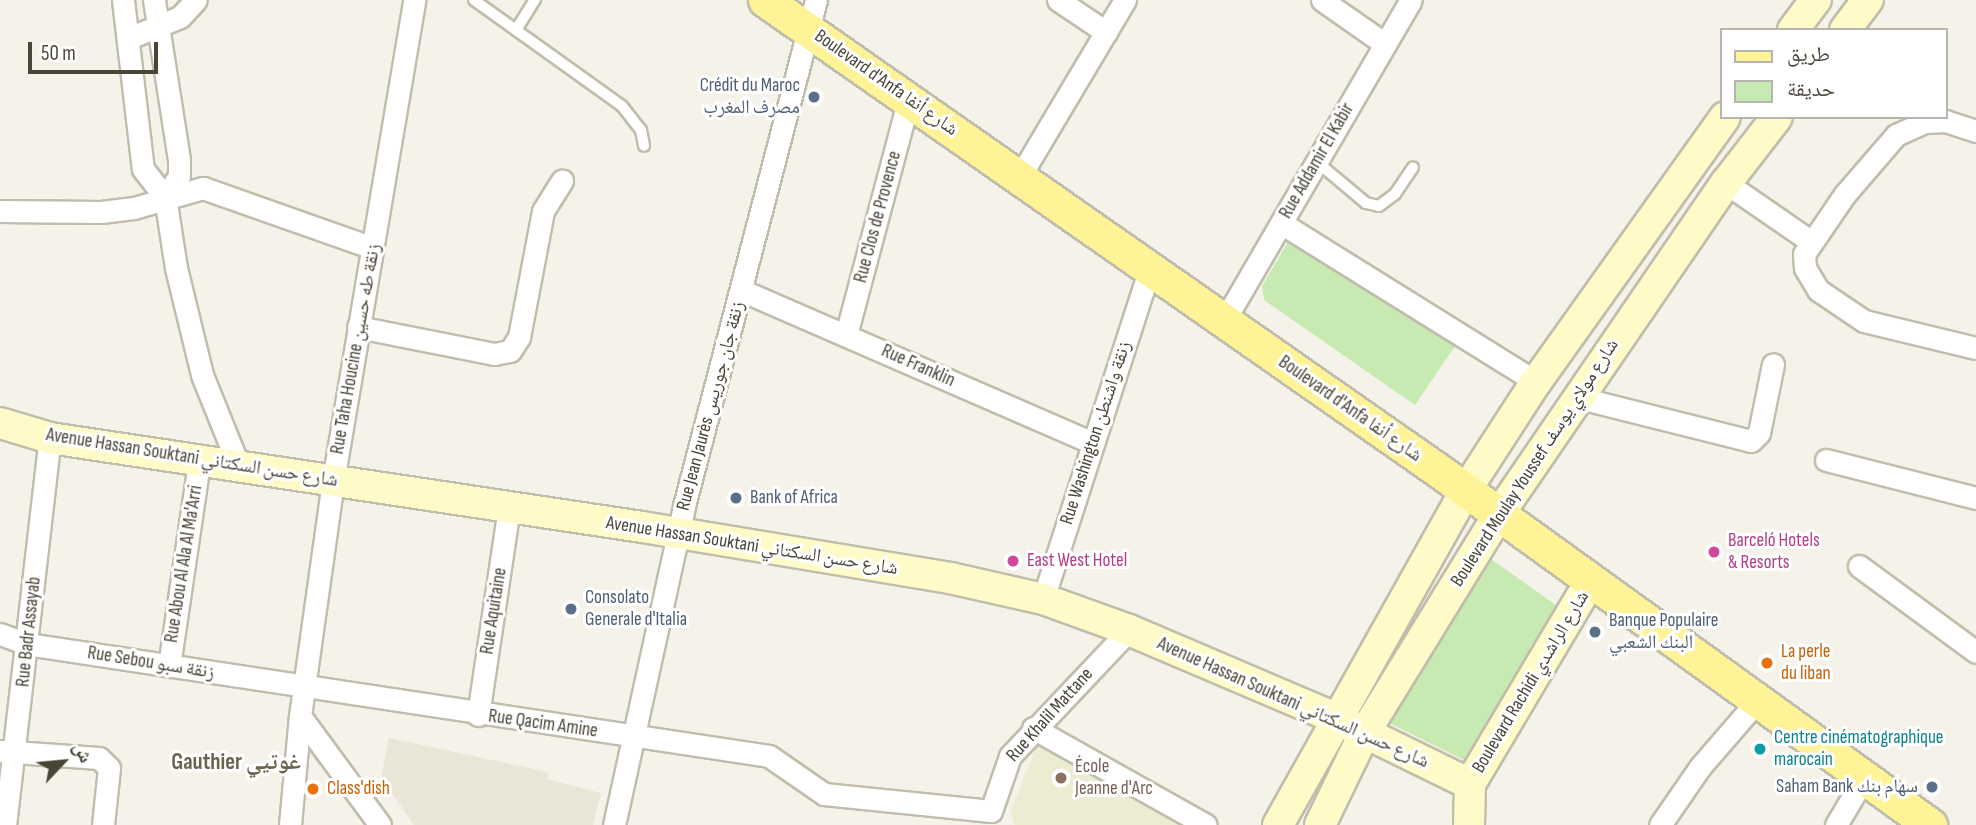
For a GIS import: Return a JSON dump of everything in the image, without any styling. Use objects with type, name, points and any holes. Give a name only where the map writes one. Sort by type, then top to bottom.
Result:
[{"type":"main road","name":"Boulevard d'Anfa شارع أنفا","points":[[765,0],[813,15],[909,99],[1466,490],[1930,825]]},
{"type":"street","points":[[123,0],[142,161],[147,178],[165,197],[202,375],[240,468]]},
{"type":"street","points":[[154,0],[161,27],[179,167],[179,176],[165,197]]},
{"type":"street","points":[[129,38],[180,17],[197,0]]},
{"type":"street","name":"Rue Taha Houcine زنقة طه حسين","points":[[290,825],[300,716],[333,481],[414,0]]},
{"type":"street","points":[[1058,0],[1106,32]]},
{"type":"street","points":[[1020,176],[1125,0]]},
{"type":"street","points":[[1322,0],[1385,44]]},
{"type":"street","name":"Rue Addamir El Kabir","points":[[1224,321],[1411,0]]},
{"type":"street","points":[[1795,28],[1816,0]]},
{"type":"street","points":[[1847,28],[1868,0]]},
{"type":"street","name":"Rue Jean Jaurès زنقة جان جوريس","points":[[614,825],[678,533],[813,15]]},
{"type":"street","name":"Rue Clos de Provence","points":[[846,335],[909,99]]},
{"type":"street","name":"Boulevard Moulay Youssef شارع مولاي يوسف","points":[[1278,825],[1335,718],[1466,490],[1536,382],[1724,119]]},
{"type":"street","name":"Boulevard Moulay Youssef شارع مولاي يوسف","points":[[1320,825],[1365,732],[1499,514],[1576,397],[1729,178],[1775,119]]},
{"type":"street","points":[[1976,131],[1936,122],[1896,135],[1813,235],[1804,254],[1805,268],[1818,290],[1839,307],[1887,329],[1976,348]]},
{"type":"street","points":[[1729,178],[1813,235]]},
{"type":"street","points":[[358,327],[494,354],[510,351],[519,337],[543,211],[562,181]]},
{"type":"street","points":[[0,211],[101,212],[134,208],[165,197],[208,188],[373,248]]},
{"type":"street","points":[[1281,223],[1536,382]]},
{"type":"street","name":"Rue Washington زنقة واشنطن","points":[[1043,599],[1150,268]]},
{"type":"street","name":"Rue Franklin","points":[[741,290],[1093,443]]},
{"type":"street","points":[[1576,397],[1751,441],[1759,433],[1773,364]]},
{"type":"street","name":"Avenue Hassan Souktani شارع حسن السكتاني","points":[[0,423],[50,438],[199,463],[678,533],[950,578],[1043,599],[1129,630],[1335,718],[1470,784]]},
{"type":"street","name":"Rue Badr Assayab","points":[[5,825],[8,752],[27,644],[50,438]]},
{"type":"street","points":[[1826,460],[1976,498]]},
{"type":"street","name":"Rue Abou Al Ala Al Ma'Arri","points":[[169,666],[199,463]]},
{"type":"street","name":"Rue Aquitaine","points":[[478,715],[509,508]]},
{"type":"street","points":[[1859,566],[1976,652]]},
{"type":"street","name":"Boulevard Rachidi شارع الراشدي","points":[[1469,825],[1470,784],[1591,580]]},
{"type":"street","name":"Rue Khalil Mattane","points":[[994,818],[1010,756],[1033,728],[1129,630]]},
{"type":"street","name":"Rue Sebou زنقة سبو","points":[[0,634],[27,644],[304,687]]},
{"type":"street","name":"Rue Qacim Amine","points":[[304,687],[478,715],[769,756],[782,762],[824,794],[994,818]]},
{"type":"street","points":[[1660,825],[1700,767],[1758,699]]},
{"type":"street","points":[[300,716],[380,825]]},
{"type":"street","points":[[1033,728],[1206,825]]},
{"type":"street","points":[[8,752],[103,760],[109,768],[103,825]]},
{"type":"street","points":[[1836,825],[1865,776]]},
{"type":"lane","points":[[474,0],[622,106],[641,130],[644,146]]},
{"type":"lane","points":[[516,30],[535,0]]},
{"type":"lane","points":[[1317,162],[1366,203],[1379,206],[1395,194],[1413,167]]},
{"type":"shaded area","points":[[389,738],[548,772],[547,779],[601,793],[593,825],[414,825],[381,778]]},
{"type":"shaded area","name":"École Jeanne d'Arc","points":[[1038,743],[1185,825],[1015,825],[1010,812]]},
{"type":"green space","points":[[1288,242],[1455,346],[1415,405],[1264,300],[1262,286]]},
{"type":"green space","points":[[1484,554],[1560,608],[1464,760],[1383,720]]},
{"type":"place","name":"Crédit du Maroc مصرف المغرب","points":[[814,97]]},
{"type":"place","name":"Bank of Africa","points":[[736,498]]},
{"type":"place","name":"Barceló Hotels & Resorts","points":[[1714,552]]},
{"type":"place","name":"East West Hotel","points":[[1013,561]]},
{"type":"place","name":"Consolato Generale d'Italia","points":[[571,609]]},
{"type":"place","name":"Banque Populaire البنك الشعبي","points":[[1595,632]]},
{"type":"place","name":"La perle du liban","points":[[1767,663]]},
{"type":"place","name":"Centre cinématographique marocain","points":[[1760,749]]},
{"type":"place","name":"École Jeanne d'Arc","points":[[1061,778]]},
{"type":"place","name":"Saham Bank سهام بنك","points":[[1932,787]]},
{"type":"place","name":"Class'dish","points":[[313,789]]},
{"type":"district","name":"Gauthier غوتيي","points":[[236,762]]}]
